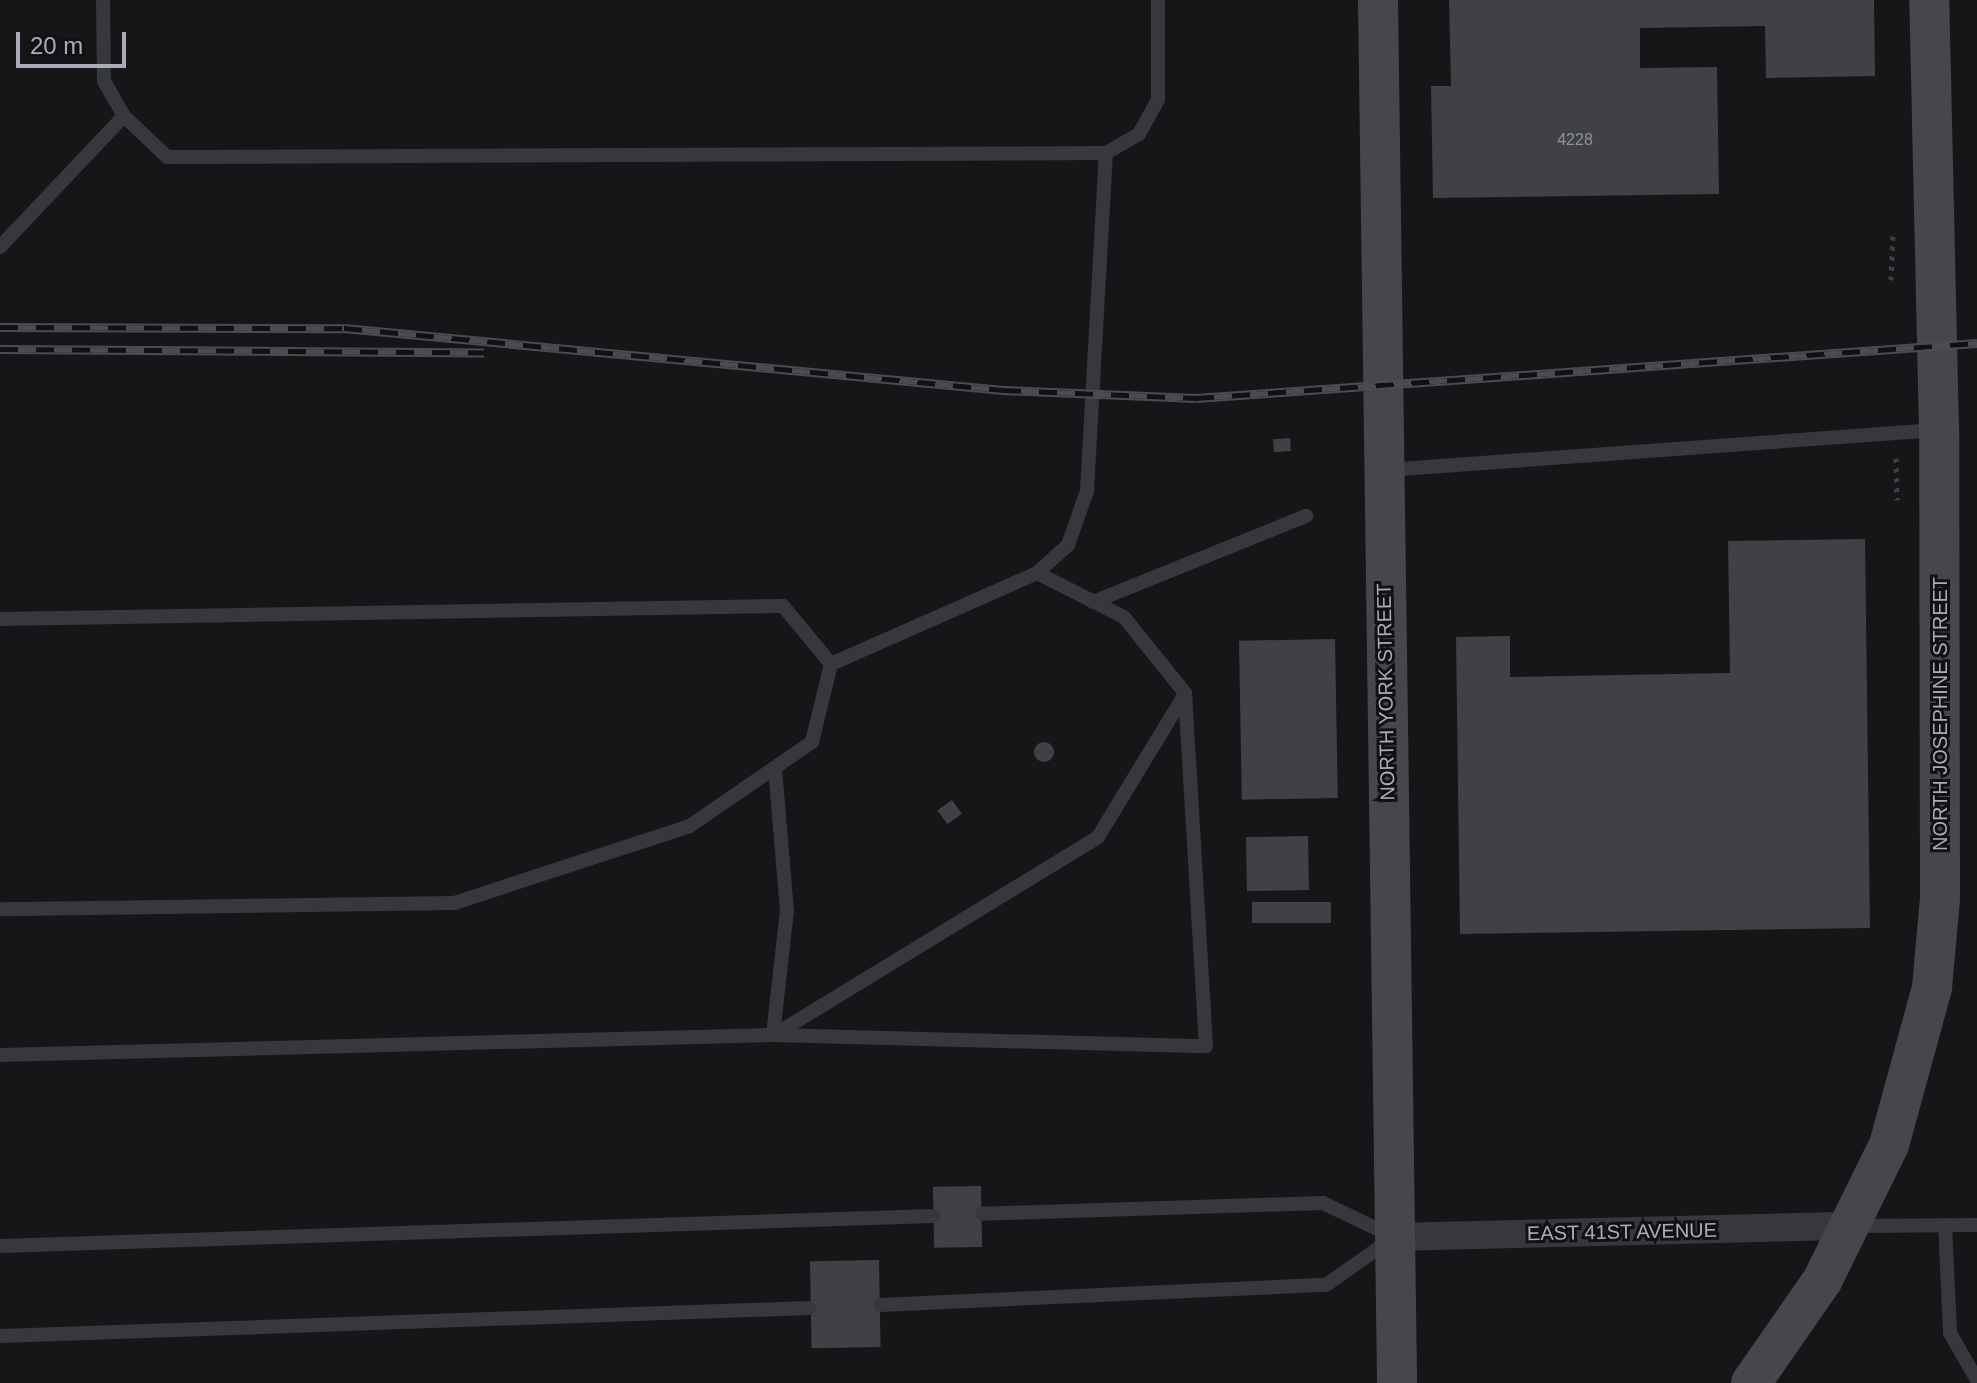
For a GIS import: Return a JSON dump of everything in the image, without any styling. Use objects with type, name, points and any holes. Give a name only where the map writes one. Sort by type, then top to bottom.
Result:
[{"type":"main road","name":"NORTH YORK STREET","points":[[1378,0],[1397,1383]]},
{"type":"main road","name":"NORTH JOSEPHINE STREET","points":[[1751,1383],[1798,1320],[1851,1226],[1913,1079],[1936,958],[1939,429],[1929,0]]},
{"type":"street","name":"EAST 41ST AVENUE","points":[[1394,1237],[1851,1226]]},
{"type":"lane","points":[[103,0],[104,81],[124,116],[167,157],[1106,153],[1139,134],[1158,100],[1158,0]]},
{"type":"lane","points":[[0,247],[124,116]]},
{"type":"lane","points":[[831,664],[1037,573],[1068,545],[1087,491],[1106,153]]},
{"type":"lane","points":[[1383,470],[1939,429]]},
{"type":"lane","points":[[1093,602],[1306,516]]},
{"type":"lane","points":[[0,1055],[773,1035],[1206,1046],[1185,693],[1124,617],[1037,573]]},
{"type":"lane","points":[[0,619],[783,606],[831,664]]},
{"type":"lane","points":[[0,909],[455,903],[690,826],[812,742],[831,664]]},
{"type":"lane","points":[[773,1035],[1098,837],[1185,693]]},
{"type":"lane","points":[[773,1035],[787,911],[775,767]]},
{"type":"lane","points":[[880,1305],[1326,1285],[1394,1237],[1323,1203],[982,1214]]},
{"type":"lane","points":[[0,1246],[934,1216]]},
{"type":"lane","points":[[1945,1225],[1950,1333],[1977,1380]]},
{"type":"lane","points":[[1851,1226],[1977,1225]]},
{"type":"lane","points":[[0,1336],[810,1308]]},
{"type":"building","points":[[1449,0],[1874,0],[1875,76],[1766,78],[1765,26],[1640,28],[1640,68],[1717,67],[1719,194],[1433,198],[1431,86],[1451,86]]},
{"type":"building","points":[[1290,438],[1291,451],[1274,452],[1273,439]]},
{"type":"building","points":[[1865,539],[1870,928],[1460,934],[1456,637],[1510,636],[1510,677],[1730,673],[1728,541]]},
{"type":"building","points":[[1335,639],[1338,798],[1242,800],[1239,641]]},
{"type":"building","points":[[1044,742],[1051,745],[1054,752],[1051,759],[1044,762],[1037,759],[1034,752],[1037,745]]},
{"type":"building","points":[[952,800],[962,814],[947,824],[937,811]]},
{"type":"building","points":[[1308,836],[1309,890],[1247,891],[1246,837]]},
{"type":"building","points":[[1252,902],[1331,902],[1331,923],[1252,923]]},
{"type":"building","points":[[981,1186],[982,1247],[934,1248],[933,1187]]},
{"type":"building","points":[[879,1260],[881,1347],[812,1348],[810,1261]]},
{"type":"railway","points":[[0,327],[344,328],[1003,390],[1196,398],[1977,343]]},
{"type":"railway","points":[[0,349],[484,352]]}]
